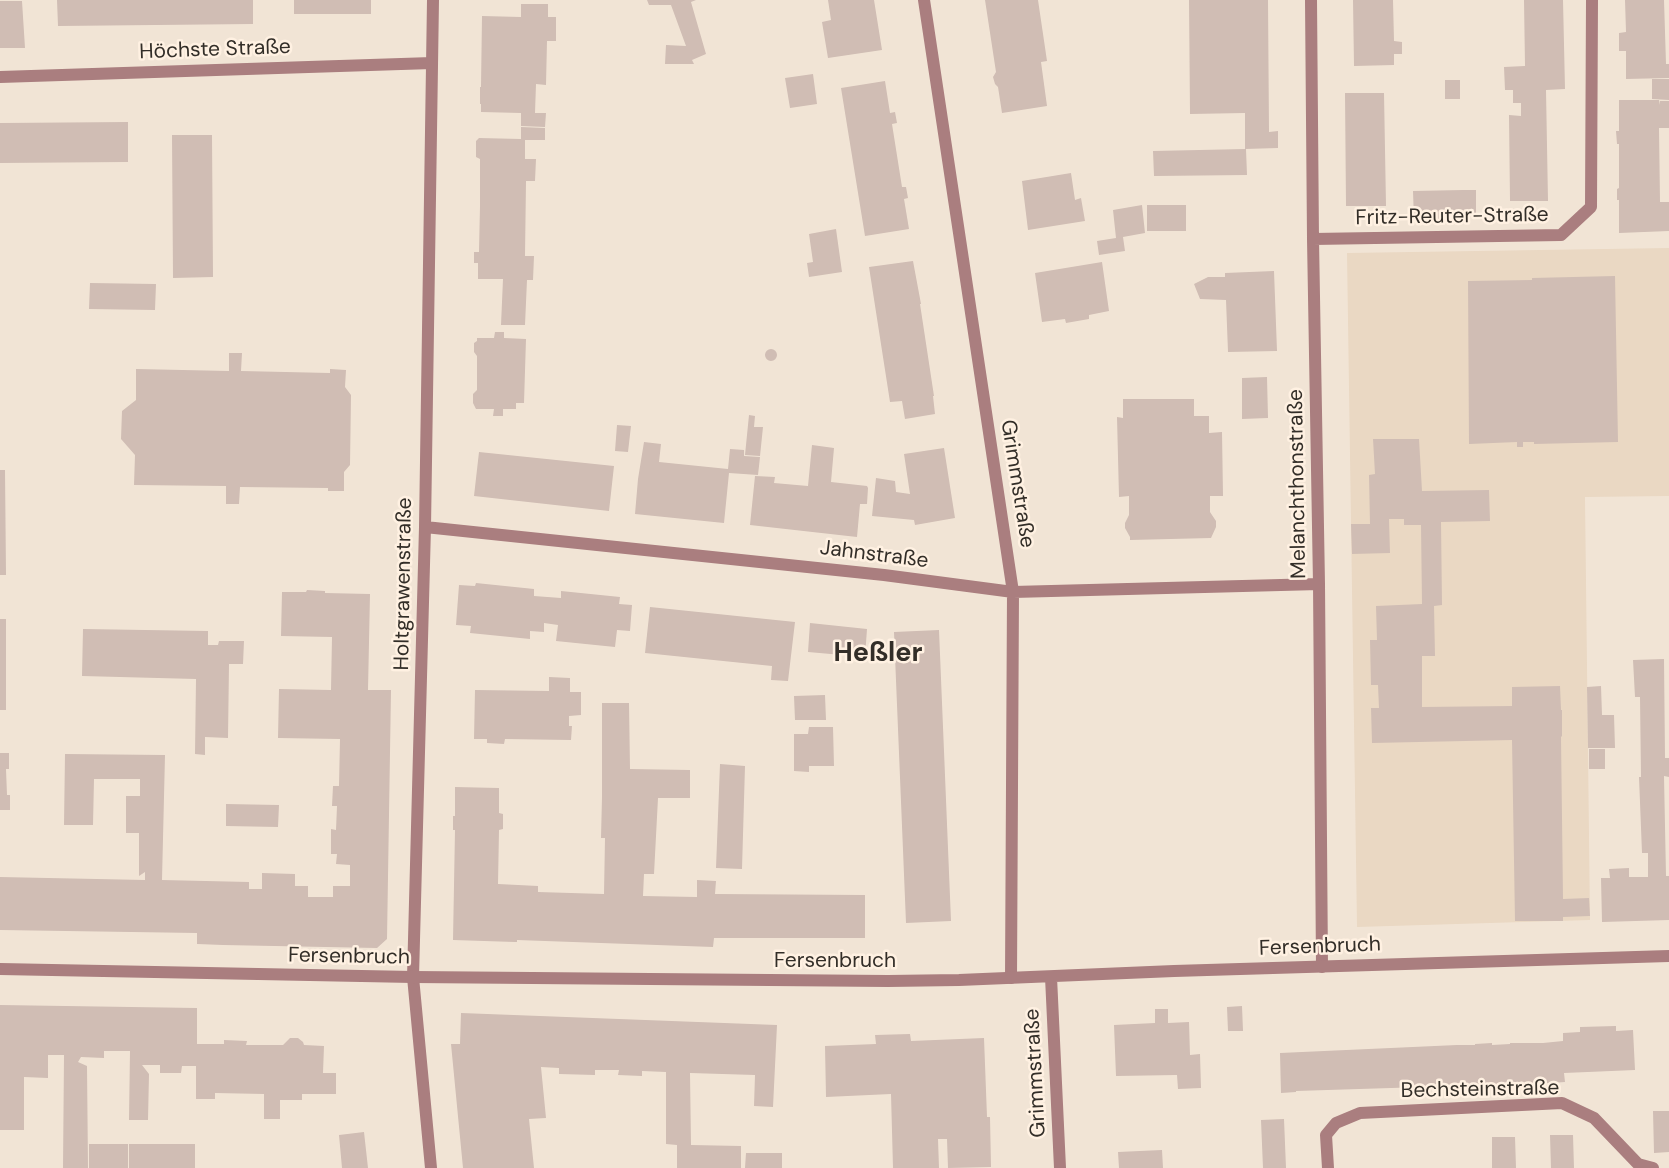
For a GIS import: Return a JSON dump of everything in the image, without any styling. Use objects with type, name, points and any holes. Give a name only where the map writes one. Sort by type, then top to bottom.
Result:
[{"type":"street","name":"Holtgrawenstraße","points":[[431,1168],[413,977],[425,527],[433,0]]},
{"type":"street","name":"Grimmstraße","points":[[924,0],[1013,592],[1011,978]]},
{"type":"street","name":"Melanchthonstraße","points":[[1311,0],[1322,966]]},
{"type":"street","name":"Fritz-Reuter-Straße","points":[[1313,239],[1561,235],[1591,207],[1592,0]]},
{"type":"street","name":"Höchste Straße","points":[[0,76],[432,63]]},
{"type":"street","name":"Jahnstraße","points":[[425,527],[884,575],[1013,592],[1319,584]]},
{"type":"street","name":"Fersenbruch","points":[[0,969],[413,977],[888,981],[1669,956]]},
{"type":"street","name":"Grimmstraße","points":[[1051,977],[1060,1168]]},
{"type":"street","name":"Bechsteinstraße","points":[[1328,1168],[1326,1135],[1336,1123],[1360,1113],[1562,1103],[1594,1118],[1638,1164],[1653,1168]]},
{"type":"shaded area","points":[[1669,248],[1669,496],[1585,497],[1590,920],[1357,927],[1347,253]]},
{"type":"building","points":[[57,0],[253,0],[253,24],[58,26]]},
{"type":"building","points":[[294,0],[371,0],[371,14],[294,14]]},
{"type":"building","points":[[647,0],[696,0],[691,2],[706,54],[692,60],[694,64],[665,64],[666,45],[686,46],[671,5],[649,5]]},
{"type":"building","points":[[828,0],[874,0],[882,50],[828,58],[822,22],[831,20]]},
{"type":"building","points":[[985,0],[1038,0],[1047,61],[1041,62],[1047,106],[1002,113],[998,87],[993,77],[996,72]]},
{"type":"building","points":[[1189,0],[1268,0],[1269,132],[1278,131],[1278,148],[1245,149],[1245,113],[1190,114]]},
{"type":"building","points":[[1353,0],[1393,0],[1394,41],[1402,42],[1402,54],[1394,54],[1394,65],[1354,66]]},
{"type":"building","points":[[1524,0],[1563,0],[1565,89],[1546,90],[1548,201],[1510,201],[1509,115],[1521,116],[1521,103],[1513,103],[1513,90],[1505,90],[1504,67],[1525,66]]},
{"type":"building","points":[[1625,0],[1664,0],[1666,64],[1669,64],[1669,78],[1626,79],[1626,51],[1619,51],[1619,33],[1626,32]]},
{"type":"building","points":[[0,1],[22,1],[25,48],[0,48]]},
{"type":"building","points":[[521,4],[548,4],[548,17],[556,17],[556,41],[547,41],[546,85],[536,84],[535,113],[546,113],[545,127],[521,126],[521,113],[481,112],[482,16],[521,17]]},
{"type":"building","points":[[813,74],[817,104],[790,108],[785,78]]},
{"type":"building","points":[[1652,79],[1669,79],[1669,100],[1652,99]]},
{"type":"building","points":[[1445,80],[1460,80],[1460,99],[1445,99]]},
{"type":"building","points":[[885,81],[890,113],[895,112],[897,123],[892,124],[902,187],[906,187],[908,198],[904,199],[909,229],[865,236],[841,88]]},
{"type":"building","points":[[1345,93],[1384,93],[1386,206],[1346,206]]},
{"type":"building","points":[[1619,100],[1659,100],[1660,105],[1660,101],[1669,101],[1669,128],[1659,128],[1660,202],[1669,202],[1669,231],[1619,233],[1617,189],[1619,188],[1619,144],[1617,144],[1616,131],[1619,131]]},
{"type":"building","points":[[128,122],[128,162],[0,163],[0,123]]},
{"type":"building","points":[[521,127],[545,128],[545,140],[525,140],[525,159],[536,159],[535,181],[526,181],[525,256],[534,256],[533,280],[527,280],[525,325],[501,325],[503,279],[478,279],[478,263],[474,263],[474,252],[479,252],[480,206],[480,159],[476,157],[476,141],[479,138],[521,139]]},
{"type":"building","points":[[172,135],[212,135],[213,277],[173,278]]},
{"type":"building","points":[[1246,149],[1247,175],[1154,176],[1153,151]]},
{"type":"building","points":[[1071,173],[1075,200],[1081,198],[1085,221],[1028,230],[1022,181]]},
{"type":"building","points":[[1476,190],[1476,214],[1439,214],[1439,219],[1414,220],[1413,191]]},
{"type":"building","points":[[1142,205],[1145,233],[1123,237],[1125,251],[1099,255],[1097,241],[1116,238],[1113,210]]},
{"type":"building","points":[[1147,205],[1186,205],[1186,231],[1147,231]]},
{"type":"building","points":[[836,229],[842,272],[809,277],[807,263],[813,262],[809,234]]},
{"type":"building","points":[[913,261],[935,414],[905,419],[902,401],[890,402],[869,267]]},
{"type":"building","points":[[1102,262],[1109,311],[1089,315],[1089,319],[1066,323],[1065,319],[1042,322],[1035,273]]},
{"type":"building","points":[[1274,271],[1277,351],[1228,352],[1226,300],[1200,299],[1194,284],[1208,277],[1225,277],[1225,273]]},
{"type":"building","points":[[1615,276],[1618,442],[1534,444],[1534,442],[1523,442],[1523,447],[1517,447],[1517,442],[1469,444],[1468,281]]},
{"type":"building","points":[[90,283],[156,284],[155,310],[89,309]]},
{"type":"building","points":[[495,332],[504,332],[504,338],[526,339],[524,403],[516,403],[516,409],[503,409],[503,416],[493,416],[494,409],[476,409],[473,403],[473,394],[477,390],[477,356],[474,352],[474,343],[477,338],[494,338]]},
{"type":"building","points":[[773,349],[776,350],[776,360],[769,361],[766,360],[765,353],[766,350]]},
{"type":"building","points":[[229,353],[242,353],[241,371],[330,373],[330,369],[346,370],[345,387],[351,395],[350,465],[344,472],[344,491],[328,491],[328,488],[240,487],[239,504],[226,504],[226,486],[134,485],[135,455],[121,439],[122,411],[136,400],[136,369],[229,371]]},
{"type":"building","points":[[1267,377],[1268,418],[1242,419],[1242,378]]},
{"type":"building","points":[[1123,399],[1194,399],[1194,416],[1209,416],[1209,433],[1222,432],[1223,496],[1210,496],[1210,512],[1216,521],[1211,538],[1130,540],[1125,528],[1129,515],[1129,496],[1119,497],[1117,417],[1123,418]]},
{"type":"building","points":[[749,415],[755,416],[754,427],[763,427],[760,456],[745,455]]},
{"type":"building","points":[[617,425],[631,426],[628,452],[615,451]]},
{"type":"building","points":[[1373,439],[1419,439],[1422,491],[1489,490],[1490,521],[1441,522],[1442,605],[1434,606],[1435,656],[1422,656],[1422,707],[1512,706],[1512,687],[1560,686],[1563,899],[1589,898],[1590,916],[1563,917],[1563,921],[1515,921],[1512,740],[1372,743],[1371,708],[1379,708],[1378,685],[1371,685],[1370,640],[1377,640],[1376,606],[1422,604],[1421,525],[1404,525],[1404,519],[1389,519],[1390,553],[1352,554],[1351,524],[1370,524],[1369,475],[1375,474]]},
{"type":"building","points":[[644,442],[661,444],[659,462],[728,469],[730,449],[744,450],[744,456],[760,457],[758,475],[729,473],[724,523],[635,514]]},
{"type":"building","points":[[812,445],[834,448],[831,482],[867,486],[868,488],[867,504],[860,504],[857,537],[750,525],[755,476],[775,477],[774,483],[808,486]]},
{"type":"building","points":[[944,448],[955,518],[915,525],[914,520],[872,516],[876,478],[895,481],[896,492],[910,494],[904,454]]},
{"type":"building","points":[[479,452],[614,466],[609,511],[474,496]]},
{"type":"building","points":[[0,470],[5,470],[6,575],[0,575]]},
{"type":"building","points":[[476,583],[534,589],[534,596],[561,598],[561,591],[620,597],[619,604],[632,605],[630,631],[617,630],[615,647],[556,641],[558,625],[544,623],[544,632],[530,631],[530,639],[470,633],[471,626],[456,625],[459,585],[475,586]]},
{"type":"building","points":[[307,590],[325,591],[325,593],[370,594],[368,690],[391,690],[387,939],[377,948],[223,945],[197,944],[197,933],[0,930],[0,877],[145,880],[145,872],[139,876],[139,833],[126,833],[126,796],[140,796],[140,779],[94,779],[93,825],[64,825],[65,754],[165,755],[162,880],[249,882],[249,889],[262,889],[262,873],[295,874],[295,886],[308,886],[308,897],[333,897],[333,886],[350,886],[350,865],[336,864],[337,854],[331,854],[331,829],[336,830],[337,806],[332,806],[333,786],[339,786],[340,739],[278,738],[279,689],[331,690],[332,637],[281,636],[282,592],[306,592]]},
{"type":"building","points":[[650,607],[795,622],[788,681],[771,680],[772,666],[645,653]]},
{"type":"building","points":[[0,619],[6,619],[6,710],[0,710]]},
{"type":"building","points":[[810,623],[867,629],[865,657],[808,652]]},
{"type":"building","points":[[83,629],[208,631],[208,645],[218,645],[219,641],[244,641],[243,664],[229,664],[228,738],[205,737],[205,755],[195,754],[196,679],[82,676]]},
{"type":"building","points":[[939,630],[951,921],[906,923],[894,632]]},
{"type":"building","points":[[1664,659],[1665,758],[1669,758],[1669,777],[1664,776],[1669,920],[1602,922],[1601,878],[1610,878],[1609,869],[1629,868],[1629,877],[1648,877],[1648,853],[1642,853],[1639,777],[1641,777],[1640,697],[1635,697],[1633,660]]},
{"type":"building","points":[[549,677],[570,678],[570,692],[581,692],[581,715],[569,716],[569,726],[572,726],[571,740],[505,739],[504,744],[487,743],[487,739],[474,739],[475,690],[549,691]]},
{"type":"building","points":[[1601,686],[1602,715],[1614,715],[1615,748],[1588,748],[1587,687]]},
{"type":"building","points":[[825,695],[826,720],[795,720],[794,696]]},
{"type":"building","points":[[602,703],[629,703],[630,769],[690,770],[690,798],[658,798],[654,874],[644,874],[643,896],[697,897],[697,880],[716,881],[715,894],[865,895],[865,938],[714,938],[713,947],[453,940],[455,787],[499,788],[499,813],[503,814],[503,829],[499,830],[498,884],[538,886],[538,892],[604,894],[605,838],[601,838]]},
{"type":"building","points":[[809,727],[833,727],[834,766],[809,766],[809,772],[794,771],[794,734],[808,734]]},
{"type":"building","points":[[1589,749],[1605,749],[1605,769],[1589,769]]},
{"type":"building","points":[[0,753],[9,753],[9,769],[6,769],[10,810],[0,810]]},
{"type":"building","points":[[720,764],[745,766],[742,869],[716,868]]},
{"type":"building","points":[[226,804],[279,805],[278,827],[226,826]]},
{"type":"building","points":[[0,1005],[197,1008],[197,1044],[224,1044],[224,1040],[247,1041],[246,1045],[283,1045],[290,1038],[298,1038],[304,1045],[324,1046],[323,1073],[336,1073],[336,1094],[302,1094],[302,1100],[280,1100],[280,1119],[264,1119],[264,1094],[215,1093],[215,1099],[196,1099],[196,1066],[182,1066],[181,1073],[160,1073],[160,1065],[142,1065],[149,1074],[148,1120],[129,1120],[130,1051],[104,1051],[104,1058],[81,1057],[78,1062],[87,1066],[88,1168],[63,1168],[64,1055],[48,1055],[48,1078],[24,1077],[24,1130],[0,1130]]},
{"type":"building","points":[[1242,1006],[1243,1031],[1228,1031],[1227,1007]]},
{"type":"building","points":[[1155,1009],[1168,1009],[1168,1023],[1189,1022],[1190,1055],[1200,1054],[1201,1088],[1178,1089],[1177,1075],[1116,1076],[1114,1025],[1155,1023]]},
{"type":"building","points":[[461,1013],[777,1025],[773,1107],[754,1106],[755,1075],[690,1073],[691,1145],[741,1146],[741,1168],[677,1168],[677,1145],[666,1144],[666,1072],[642,1071],[642,1076],[618,1075],[619,1070],[595,1070],[595,1075],[559,1074],[559,1068],[541,1067],[546,1118],[529,1119],[534,1168],[463,1168],[451,1044],[460,1044]]},
{"type":"building","points":[[1616,1026],[1616,1031],[1633,1030],[1635,1070],[1564,1073],[1565,1082],[1550,1083],[1281,1093],[1280,1053],[1492,1043],[1492,1045],[1543,1043],[1563,1041],[1563,1033],[1580,1032],[1580,1027]]},
{"type":"building","points":[[910,1034],[911,1041],[984,1038],[991,1167],[948,1168],[947,1139],[938,1139],[939,1168],[893,1168],[891,1094],[826,1097],[825,1046],[876,1044],[875,1035]]},
{"type":"building","points":[[1653,1111],[1669,1111],[1669,1152],[1654,1153]]},
{"type":"building","points":[[1284,1119],[1286,1168],[1263,1168],[1261,1120]]},
{"type":"building","points":[[364,1132],[368,1168],[342,1168],[339,1135]]},
{"type":"building","points":[[1550,1135],[1573,1135],[1574,1168],[1551,1168]]},
{"type":"building","points":[[1492,1137],[1515,1137],[1516,1168],[1492,1168]]},
{"type":"building","points":[[89,1144],[128,1144],[128,1168],[89,1168]]},
{"type":"building","points":[[129,1144],[195,1144],[195,1168],[129,1168]]},
{"type":"building","points":[[1162,1150],[1163,1168],[1119,1168],[1118,1152]]},
{"type":"building","points":[[746,1153],[782,1153],[782,1168],[745,1168]]},
{"type":"district","name":"Heßler","points":[[878,654]]}]
